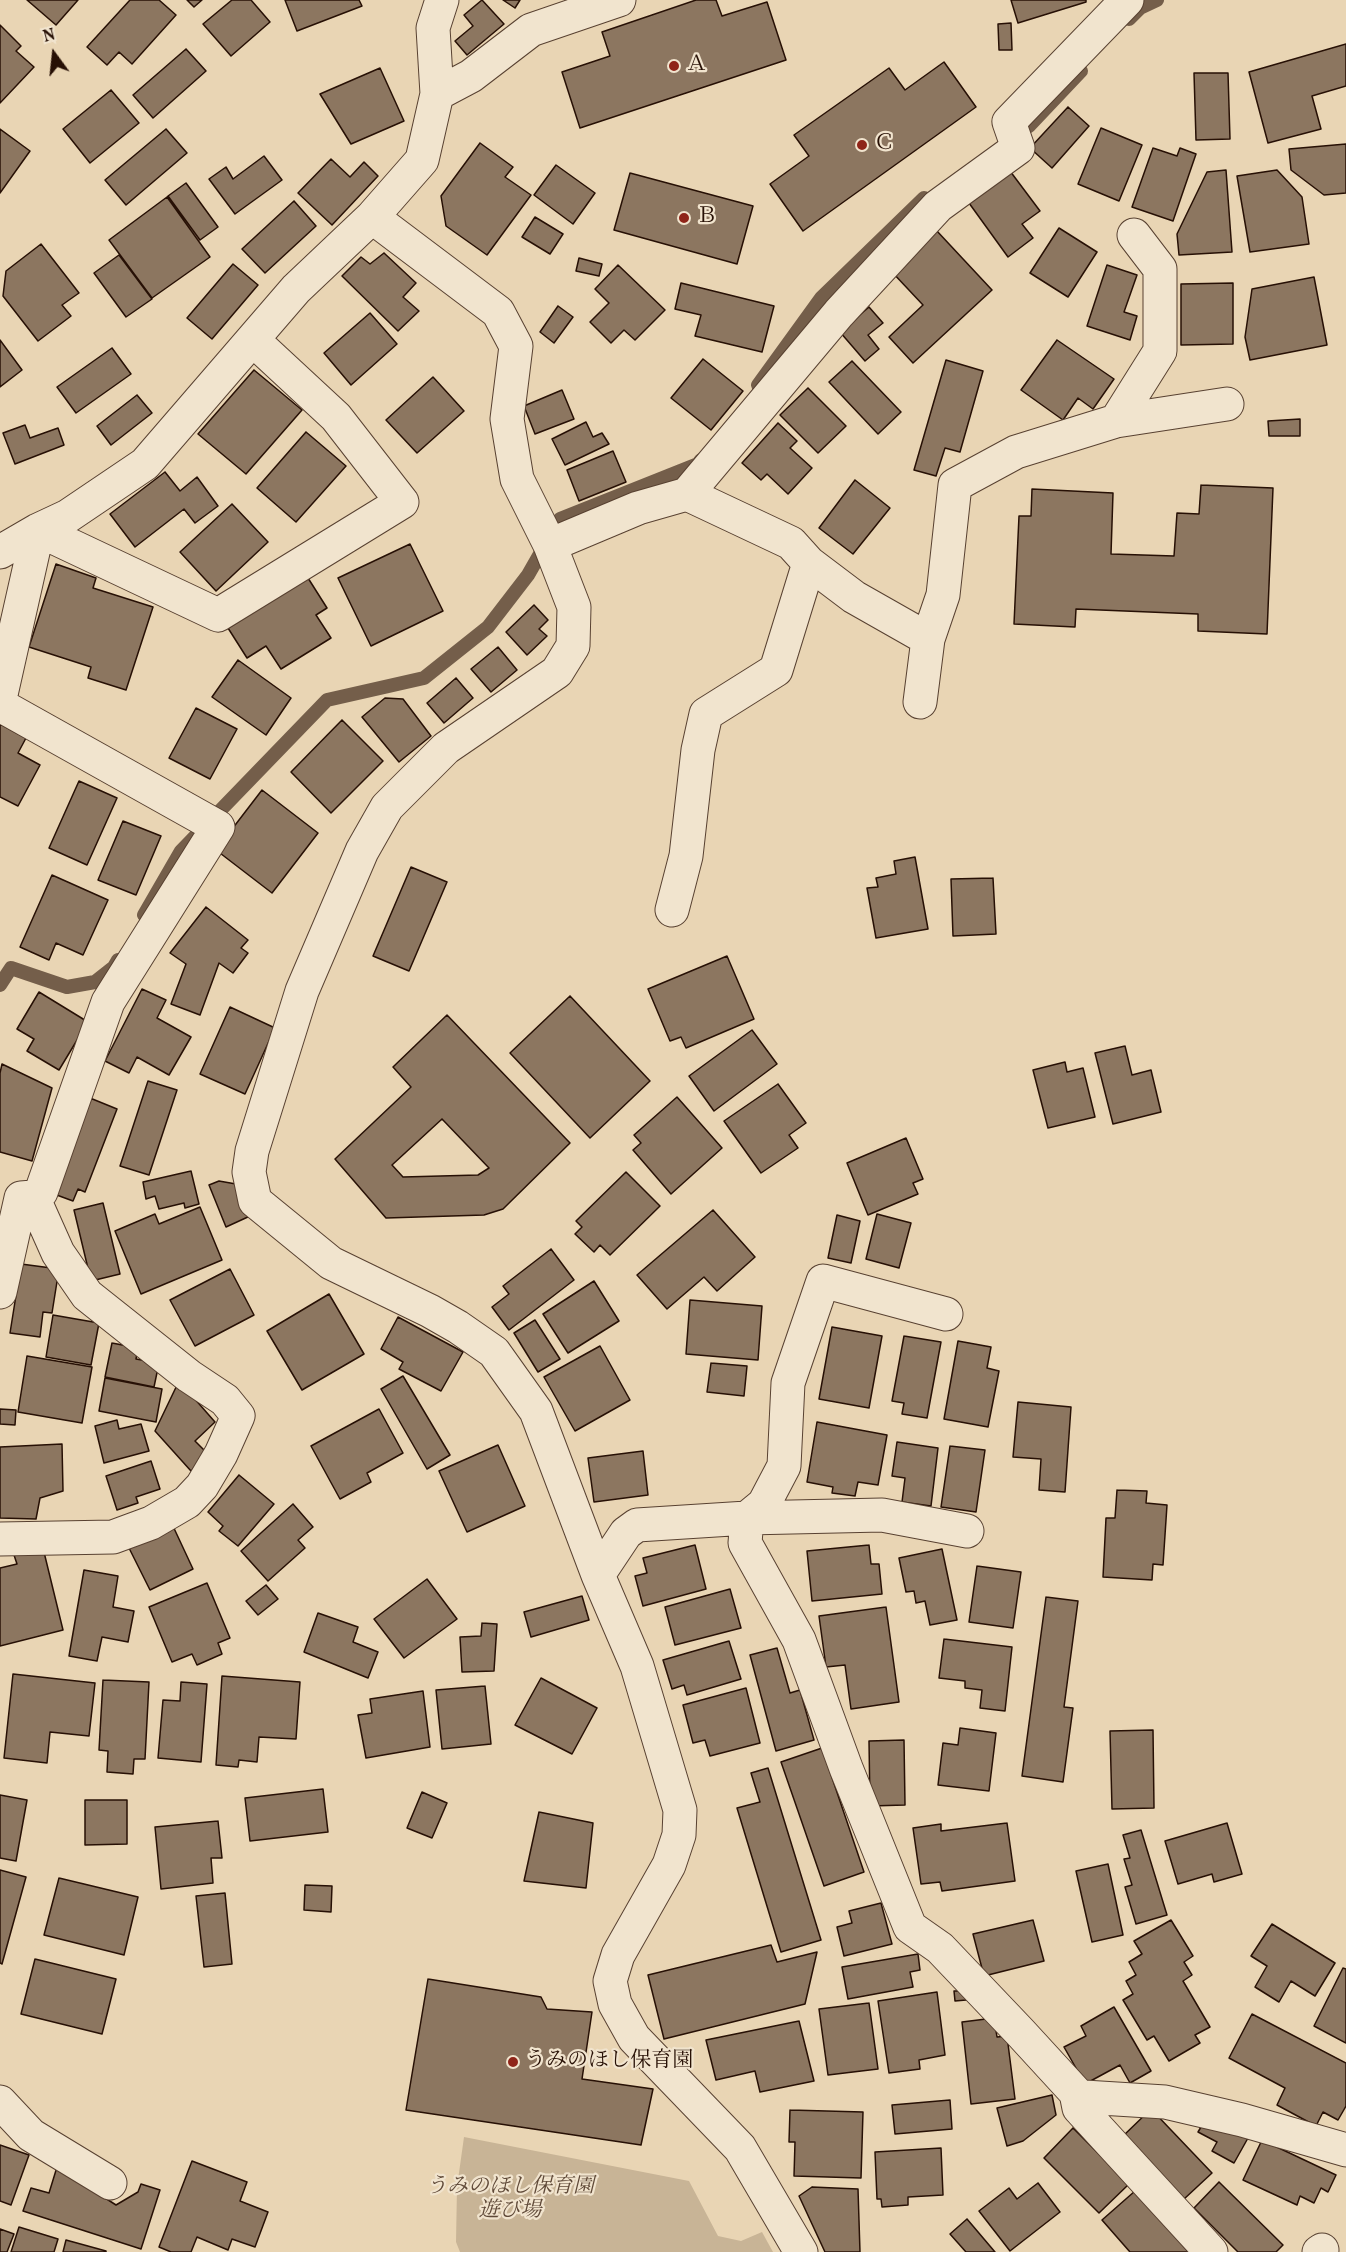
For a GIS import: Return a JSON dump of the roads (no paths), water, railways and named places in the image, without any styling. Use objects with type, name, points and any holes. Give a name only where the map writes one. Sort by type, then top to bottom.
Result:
[{"type":"street","points":[[0,552],[68,516],[145,464],[296,290],[372,217],[422,159],[437,94],[433,28],[442,0]]},
{"type":"street","points":[[437,94],[471,76],[531,30],[619,0]]},
{"type":"street","points":[[549,545],[638,508],[687,494],[839,312],[938,206],[1014,135],[1127,0]]},
{"type":"street","points":[[372,217],[498,312],[516,346],[507,419],[517,480],[549,545],[574,607],[573,646],[557,672],[446,748],[387,807],[363,851],[302,991],[252,1151],[249,1172],[255,1201],[331,1263],[429,1311],[458,1327],[494,1352],[536,1411],[598,1575],[638,1666],[680,1810],[679,1835],[669,1865],[618,1955],[610,1980],[615,2004],[634,2038],[740,2148],[801,2252]]},
{"type":"street","points":[[1116,421],[1160,351],[1160,269],[1134,235]]},
{"type":"street","points":[[38,530],[218,615],[402,502],[336,417],[253,340]]},
{"type":"street","points":[[920,702],[928,639],[943,595],[955,485],[1016,452],[1116,421],[1227,404]]},
{"type":"street","points":[[687,494],[792,543],[809,563],[854,597],[928,639]]},
{"type":"street","points":[[0,699],[38,530]]},
{"type":"street","points":[[672,910],[686,856],[698,750],[706,714],[776,670],[809,563]]},
{"type":"street","points":[[0,705],[218,826],[108,1002],[41,1192],[33,1197],[21,1198],[0,1292]]},
{"type":"street","points":[[0,1185],[33,1197],[58,1253],[87,1295],[189,1376],[225,1400],[238,1416],[221,1454],[202,1486],[187,1502],[151,1522],[113,1537],[0,1539]]},
{"type":"street","points":[[946,1314],[823,1281],[788,1383],[784,1466],[764,1504],[747,1518],[745,1543],[800,1640],[854,1788],[910,1927],[940,1948],[1020,2032],[1076,2093],[1079,2108],[1211,2252]]},
{"type":"street","points":[[598,1575],[626,1533],[637,1525],[747,1518],[882,1515],[967,1531]]},
{"type":"street","points":[[1079,2108],[1084,2097],[1165,2102],[1242,2120],[1346,2150]]},
{"type":"street","points":[[0,2102],[31,2136],[110,2183]]},
{"type":"waterway","points":[[1129,19],[1140,8],[1157,0]]},
{"type":"waterway","points":[[1014,136],[1029,126],[1081,71]]},
{"type":"waterway","points":[[758,385],[821,298],[924,198]]},
{"type":"waterway","points":[[144,915],[181,851],[327,700],[424,678],[488,627],[528,575],[560,519],[698,464],[701,460]]},
{"type":"waterway","points":[[0,985],[11,968],[67,987],[95,982],[114,967],[118,960]]},
{"type":"place","name":"Ａ","points":[[674,66]]},
{"type":"place","name":"Ｃ","points":[[862,145]]},
{"type":"place","name":"Ｂ","points":[[684,218]]},
{"type":"place","name":"うみのほし保育園","points":[[513,2062]]},
{"type":"park label","name":"うみのほし保育園 遊び場","points":[[510,2200]]}]
